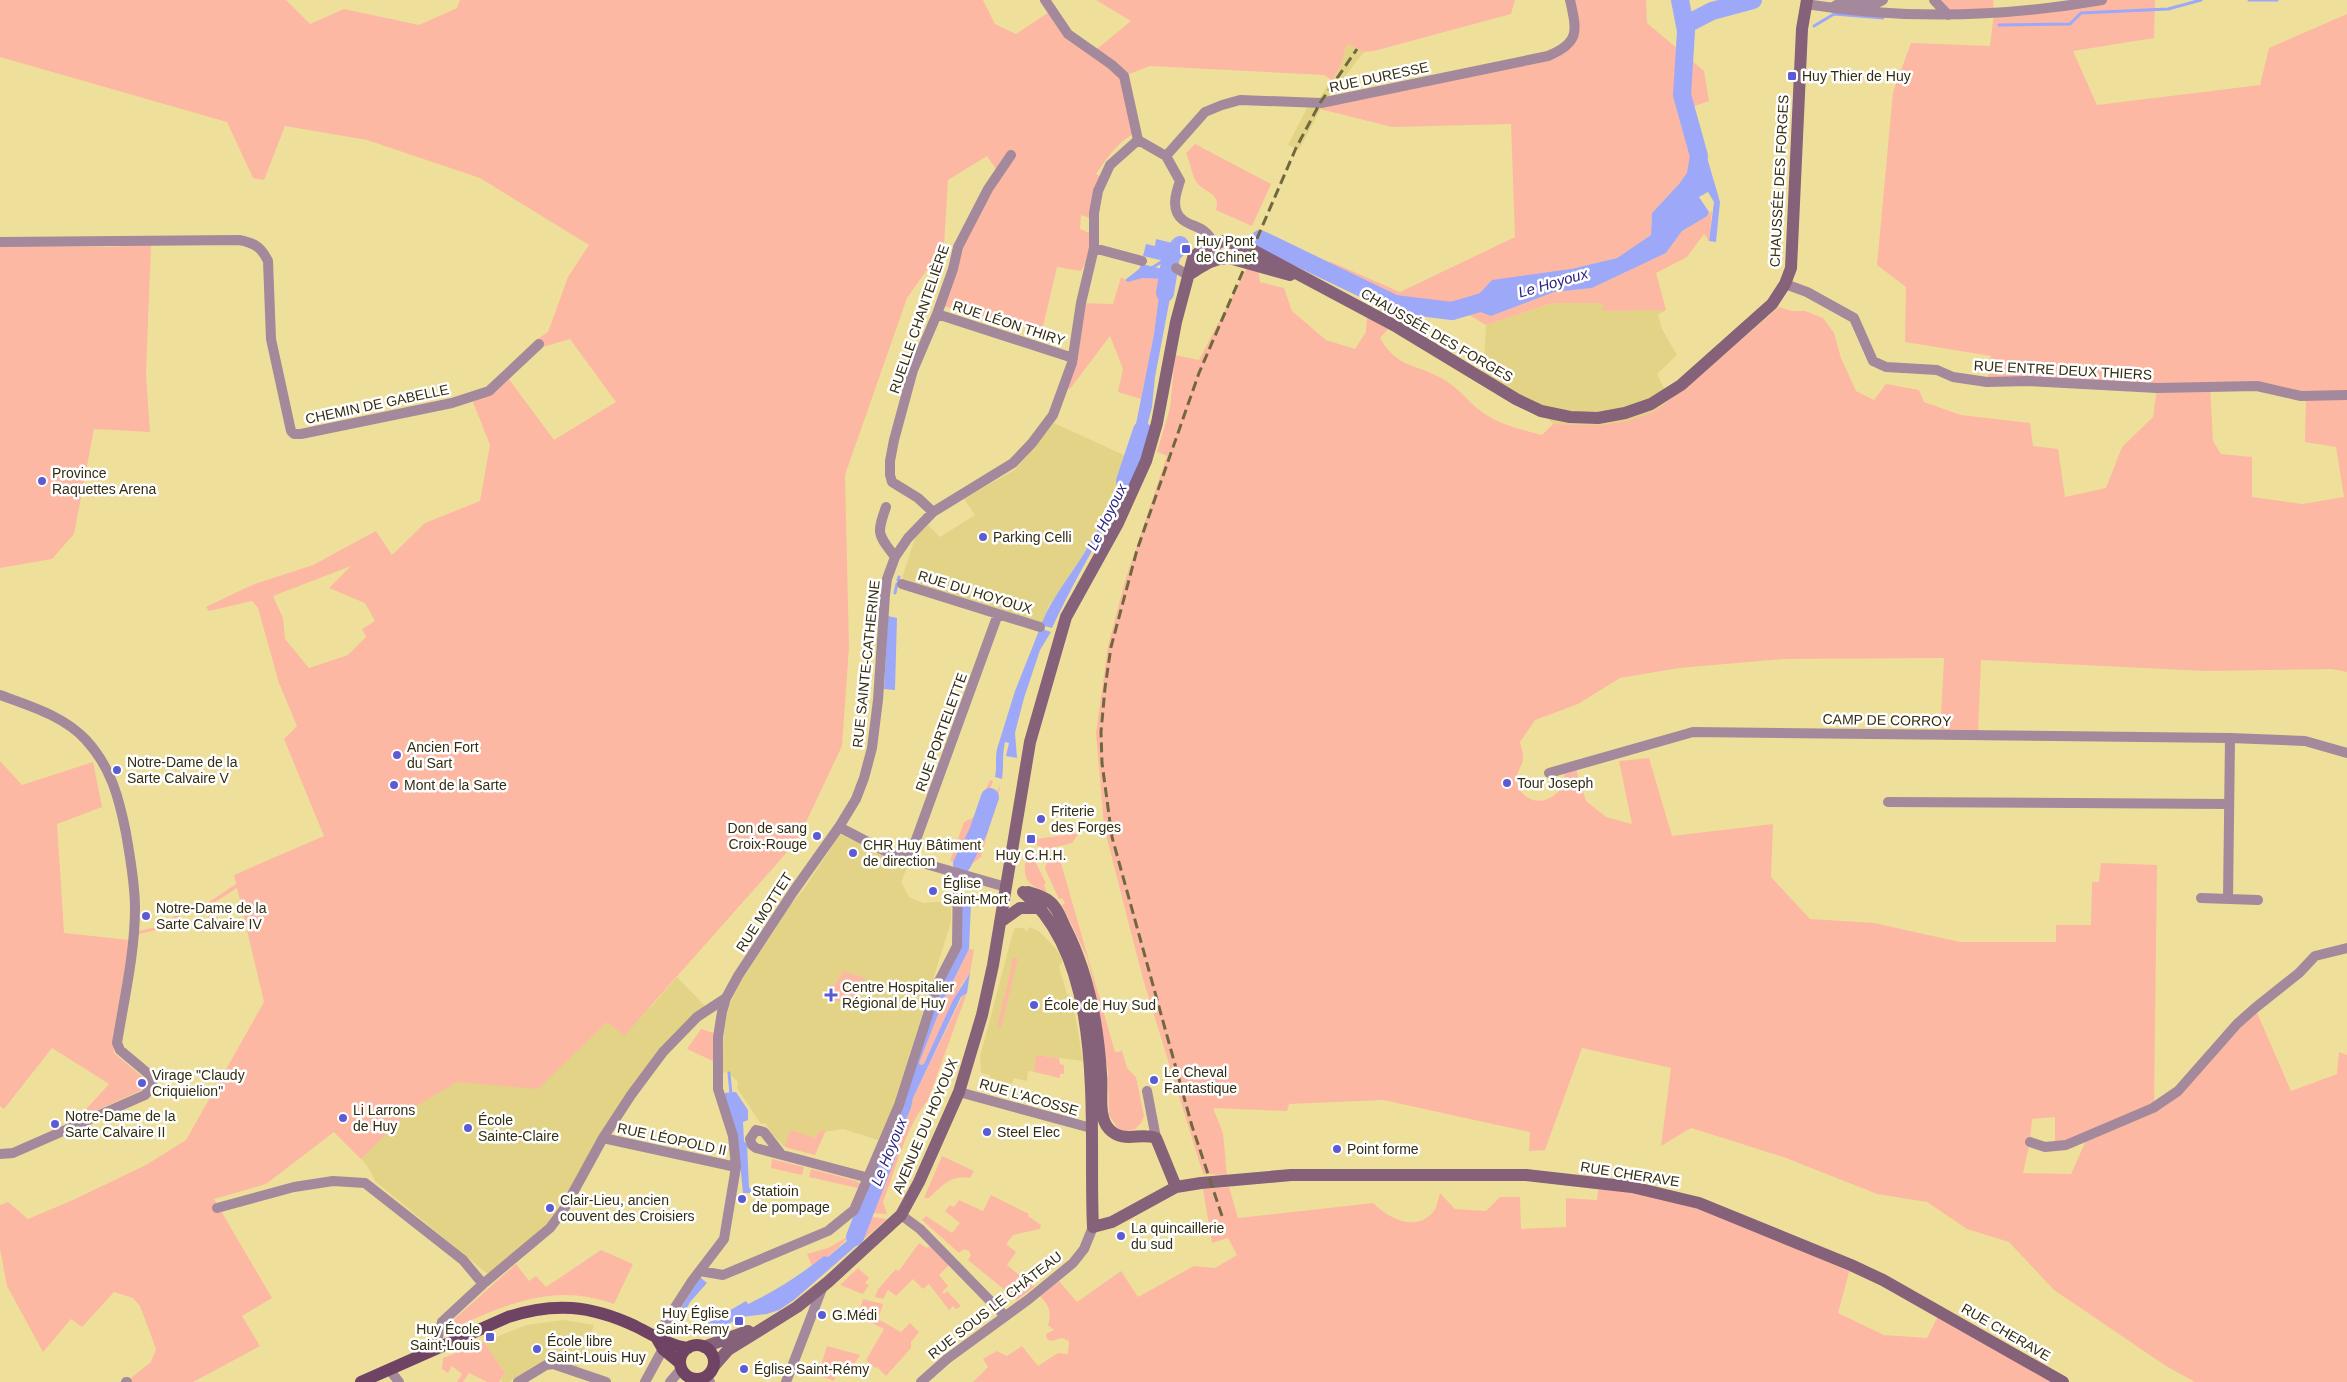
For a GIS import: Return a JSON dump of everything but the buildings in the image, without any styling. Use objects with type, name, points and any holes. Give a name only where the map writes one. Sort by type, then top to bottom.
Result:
[{"type":"main road","name":"CHAUSSÉE DES FORGES","points":[[1214,244],[1223,241],[1248,248],[1397,327],[1516,399],[1541,412],[1570,418],[1598,418],[1625,413],[1651,404],[1681,385],[1772,304],[1785,284],[1791,268],[1802,29],[1806,2]]},
{"type":"main road","points":[[1023,892],[1041,908],[1066,953],[1080,997],[1090,1062],[1093,1227],[1112,1222],[1176,1187],[1156,1138],[1145,1136],[1122,1137],[1110,1131],[1106,1125],[1102,1114],[1102,1074],[1095,1022],[1083,966],[1056,908],[1048,900],[1023,892],[1006,887],[1030,742],[1056,648],[1066,618],[1118,523],[1146,461],[1157,423],[1176,322],[1193,258],[1202,249],[1214,244]]},
{"type":"main road","name":"CHAUSSÉE DES FORGES","points":[[1219,258],[1229,258],[1310,280]]},
{"type":"main road","points":[[1189,275],[1207,263],[1219,258]]},
{"type":"main road","name":"AVENUE DU HOYOUX","points":[[714,1366],[728,1350],[776,1320],[823,1286],[901,1215],[933,1152],[958,1092],[982,1015],[1006,887]]},
{"type":"main road","points":[[1000,922],[1020,908],[1041,908]]},
{"type":"main road","name":"RUE CHERAVE","points":[[1176,1187],[1209,1182],[1307,1175],[1369,1177],[1526,1175],[1657,1192],[1699,1203],[1884,1280],[2063,1382]]},
{"type":"main road","points":[[361,1382],[508,1317],[533,1309],[564,1306],[614,1317],[656,1337],[688,1348],[695,1345],[704,1347],[711,1353],[714,1366],[712,1370],[700,1380],[690,1377],[663,1349],[656,1337]]},
{"type":"main road","name":"AVENUE DU HOYOUX","points":[[704,1347],[776,1320]]},
{"type":"main road","points":[[681,1366],[688,1348]]},
{"type":"street","points":[[1045,0],[1068,34],[1112,65],[1124,76],[1138,140],[1166,156],[1180,180],[1174,199],[1179,215],[1182,220],[1204,230],[1214,244],[1219,258]]},
{"type":"street","name":"RUE DURESSE","points":[[1166,156],[1205,112],[1222,104],[1240,100],[1324,103],[1548,56],[1564,49],[1572,40],[1576,25],[1570,0]]},
{"type":"street","points":[[1833,9],[1838,4],[1875,4],[1882,0]]},
{"type":"street","points":[[1934,0],[1948,15]]},
{"type":"street","points":[[1806,2],[1833,9],[1860,12],[1948,15],[2042,9],[2102,0]]},
{"type":"street","name":"RUE SAINTE-CATHERINE","points":[[826,843],[839,828],[856,798],[864,778],[872,748],[878,700],[885,595],[887,579],[895,557],[908,538],[933,512],[1013,464],[1053,415],[1073,358],[1081,303],[1094,248],[1094,213],[1101,184],[1110,165],[1138,140]]},
{"type":"street","name":"RUELLE CHANTELIÈRE","points":[[933,512],[918,498],[892,482],[890,461],[913,370],[937,314],[953,269],[958,247],[988,190],[1011,155]]},
{"type":"street","name":"CHEMIN DE GABELLE","points":[[0,242],[239,240],[254,242],[263,250],[268,260],[271,339],[291,431],[294,434],[452,403],[489,391],[539,344]]},
{"type":"street","points":[[1094,248],[1142,260]]},
{"type":"street","points":[[1176,268],[1189,275]]},
{"type":"street","name":"RUE ENTRE DEUX THIERS","points":[[1785,284],[1807,292],[1854,318],[1872,361],[1886,367],[1937,370],[1953,377],[1986,382],[2029,381],[2157,388],[2257,386],[2301,396],[2347,395]]},
{"type":"street","name":"RUE LÉON THIRY","points":[[937,314],[1073,358]]},
{"type":"street","points":[[886,507],[879,527],[883,540],[895,557]]},
{"type":"street","name":"RUE DU HOYOUX","points":[[902,584],[1040,627]]},
{"type":"street","name":"RUE PORTELETTE","points":[[909,859],[998,614]]},
{"type":"street","points":[[0,695],[59,719],[86,739],[112,778],[120,801],[130,856],[135,908],[132,956],[117,1043],[120,1050],[151,1076],[153,1086],[145,1095],[74,1128],[12,1154],[0,1154]]},
{"type":"street","name":"CAMP DE CORROY","points":[[1550,773],[1693,732],[2230,738],[2305,741],[2347,753]]},
{"type":"street","points":[[2228,899],[2230,738]]},
{"type":"street","points":[[1888,802],[2228,804]]},
{"type":"street","points":[[839,828],[891,854],[1006,887]]},
{"type":"street","name":"RUE MOTTET","points":[[726,998],[742,970],[826,843]]},
{"type":"street","points":[[700,1271],[723,1275],[828,1231],[854,1210],[899,1105],[938,983],[957,946],[958,874]]},
{"type":"street","points":[[2201,898],[2258,900]]},
{"type":"street","points":[[2030,1142],[2045,1147],[2066,1145],[2154,1108],[2178,1091],[2237,1024],[2254,1008],[2299,973],[2315,956],[2347,948]]},
{"type":"street","points":[[435,1348],[442,1322],[483,1284],[550,1228],[564,1209],[603,1138],[631,1095],[663,1052],[697,1017],[726,998]]},
{"type":"street","points":[[656,1337],[724,1239],[736,1166],[733,1136],[718,1089],[718,1037],[726,998]]},
{"type":"street","points":[[1147,1091],[1156,1138]]},
{"type":"street","name":"RUE L'ACOSSE","points":[[958,1092],[1091,1128]]},
{"type":"street","name":"RUE LÉOPOLD II","points":[[603,1138],[736,1166]]},
{"type":"street","points":[[781,1154],[869,1178]]},
{"type":"street","points":[[217,1208],[294,1187],[333,1181],[365,1183],[464,1260],[483,1284]]},
{"type":"street","points":[[901,1215],[920,1229],[1005,1316]]},
{"type":"street","name":"RUE SOUS LE CHÂTEAU","points":[[921,1382],[947,1359],[1060,1274],[1084,1249],[1093,1227]]},
{"type":"street","points":[[786,1382],[823,1286]]},
{"type":"street","points":[[645,1382],[663,1349]]},
{"type":"street","points":[[518,1382],[546,1365],[554,1364],[606,1382]]},
{"type":"street","points":[[670,1382],[681,1366]]},
{"type":"street","points":[[390,1369],[399,1382]]},
{"type":"shaded area","points":[[0,0],[286,0],[310,24],[344,9],[419,25],[457,8],[460,0],[983,0],[995,24],[1016,34],[1052,10],[1092,53],[1131,21],[1096,0],[1515,0],[1511,14],[1374,51],[1364,52],[1347,44],[1340,67],[1332,80],[1324,75],[1150,66],[1124,76],[1137,133],[1119,144],[1096,174],[1103,178],[1094,220],[1081,215],[1080,229],[1094,235],[1094,248],[1081,271],[1057,267],[1042,331],[939,305],[953,269],[998,172],[987,156],[948,180],[944,246],[907,298],[845,475],[849,647],[842,746],[797,841],[624,1036],[607,1022],[538,1089],[457,1082],[411,1109],[361,1159],[334,1132],[266,1184],[214,1199],[272,1298],[242,1316],[260,1346],[193,1382],[126,1382],[151,1362],[156,1349],[140,1306],[133,1298],[114,1292],[82,1327],[71,1319],[43,1352],[7,1286],[0,1249],[0,1205],[8,1202],[28,1219],[146,1165],[186,1140],[264,1002],[237,888],[209,906],[185,912],[165,928],[139,934],[139,931],[164,925],[185,908],[209,902],[236,884],[234,875],[324,836],[284,739],[297,726],[279,683],[258,608],[252,601],[209,611],[206,607],[252,585],[313,565],[376,531],[392,555],[425,523],[480,501],[490,445],[473,402],[495,390],[508,378],[554,440],[616,402],[570,339],[543,347],[536,340],[548,332],[568,277],[589,245],[480,178],[367,140],[285,126],[264,180],[253,178],[227,122],[0,57]],"holes":[[[351,566],[329,588],[365,603],[375,621],[362,629],[366,637],[348,655],[309,668],[285,639],[283,618],[273,596]]]},
{"type":"shaded area","points":[[1570,0],[1646,0],[1647,23],[1704,71],[1709,101],[1692,107],[1699,156],[1679,184],[1652,213],[1651,235],[1617,258],[1571,269],[1491,316],[1554,292],[1592,288],[1666,253],[1682,231],[1712,211],[1709,241],[1704,234],[1687,257],[1656,273],[1666,310],[1603,311],[1603,303],[1552,303],[1486,325],[1469,315],[1395,304],[1337,275],[1329,261],[1400,292],[1515,237],[1511,124],[1392,127],[1320,109],[1324,103],[1548,56],[1572,40]]},
{"type":"shaded area","points":[[1934,0],[1993,0],[1994,12],[2102,0],[2155,0],[2154,38],[2073,51],[2097,105],[2260,85],[2269,48],[2347,14],[2347,672],[2332,669],[2205,671],[1981,660],[1978,735],[1940,734],[1944,658],[1783,659],[1679,668],[1620,678],[1578,704],[1535,720],[1520,742],[1523,761],[1516,780],[1517,785],[1526,797],[1541,801],[1549,799],[1564,781],[1564,772],[1576,769],[1586,801],[1606,817],[1632,824],[1619,761],[1649,758],[1672,836],[1773,824],[1771,877],[1810,919],[1874,923],[1960,942],[2056,942],[2056,925],[2091,925],[2092,882],[2099,882],[2101,863],[2157,865],[2154,1108],[2178,1091],[2255,1008],[2291,1091],[2337,1074],[2339,1052],[2347,1055],[2347,1382],[2195,1382],[2166,1366],[2054,1290],[2009,1242],[1967,1229],[1927,1202],[1877,1194],[1786,1158],[1691,1128],[1661,1146],[1671,1068],[1582,1048],[1545,1150],[1529,1151],[1530,1132],[1383,1100],[1289,1104],[1287,1111],[1213,1108],[1223,1133],[1227,1175],[1203,1174],[1143,979],[1104,827],[1096,733],[1108,646],[1125,581],[1167,456],[1157,452],[1170,408],[1175,355],[1199,360],[1248,266],[1258,269],[1260,282],[1284,288],[1292,311],[1326,340],[1355,349],[1366,332],[1367,316],[1388,329],[1380,338],[1387,348],[1401,360],[1448,382],[1492,419],[1542,435],[1553,424],[1599,425],[1627,421],[1653,412],[1684,389],[1779,307],[1792,311],[1805,311],[1823,318],[1834,333],[1841,358],[1856,391],[1874,400],[1886,384],[1919,390],[1924,402],[1961,415],[2030,423],[2033,446],[2058,449],[2065,497],[2106,488],[2122,447],[2153,417],[2157,388],[1987,382],[1991,356],[1905,342],[1906,287],[1877,265],[1893,92],[1911,43],[1990,46],[1994,13],[1948,15]],"holes":[[[2257,386],[2306,396],[2305,442],[2336,447],[2344,497],[2302,504],[2252,497],[2252,457],[2221,454],[2213,441],[2210,387]],[[2055,1117],[2055,1146],[2088,1136],[2071,1174],[2023,1173],[2030,1142],[2032,1119]]]},
{"type":"shaded area","points":[[1347,44],[1364,52],[1324,103],[1299,150],[1288,145],[1308,106],[1314,106],[1340,67]]},
{"type":"shaded area","points":[[1195,144],[1271,184],[1252,226],[1216,210],[1217,204],[1214,197],[1197,183],[1186,153]]},
{"type":"shaded area","points":[[151,244],[146,374],[150,432],[94,429],[74,534],[52,559],[0,568],[0,246],[111,247]]},
{"type":"shaded area","points":[[1121,277],[1128,282],[1143,278],[1161,279],[1154,334],[1141,399],[1118,392],[1123,369],[1110,336],[1070,389],[1064,386],[1081,303],[1113,304]]},
{"type":"shaded area","points":[[1552,303],[1603,303],[1603,311],[1666,310],[1658,315],[1662,329],[1677,355],[1657,374],[1665,390],[1672,397],[1653,412],[1627,421],[1599,425],[1553,424],[1541,411],[1483,379],[1486,325]]},
{"type":"shaded area","points":[[1054,423],[1130,458],[1090,544],[1065,584],[1049,605],[1041,625],[902,578],[915,538],[928,525],[940,537],[975,515],[964,499],[1016,469]]},
{"type":"shaded area","points":[[0,761],[22,785],[93,762],[102,807],[57,824],[64,933],[130,940],[113,1036],[114,1053],[145,1079],[145,1085],[142,1090],[77,1119],[109,1084],[52,1048],[4,1109],[0,1106]]},
{"type":"shaded area","points":[[990,780],[993,781],[981,811],[983,818],[1001,784],[981,857],[969,866],[950,861],[964,822],[974,817]]},
{"type":"shaded area","points":[[1079,833],[1072,843],[1044,850],[1037,846],[1036,839]]},
{"type":"shaded area","name":"Centre Hospitalier Régional de Huy","points":[[840,834],[908,866],[901,882],[909,897],[923,903],[951,901],[951,922],[892,1111],[878,1140],[843,1129],[825,1132],[815,1155],[785,1147],[772,1134],[765,1123],[761,1124],[737,1088],[738,1082],[729,1073],[722,1072],[724,1031],[729,1005],[739,985],[791,904],[804,889]]},
{"type":"shaded area","points":[[1029,849],[1046,883],[1044,885],[1047,892],[1038,889],[1028,881],[1025,864]]},
{"type":"shaded area","points":[[1059,856],[1115,1052],[1122,1051],[1127,1068],[1136,1077],[1144,1116],[1141,1123],[1135,1129],[1126,1131],[1118,1129],[1109,1115],[1108,1072],[1095,990],[1087,957],[1062,905],[1065,903],[1062,898],[1059,899],[1045,869],[1047,860]]},
{"type":"shaded area","name":"École de Huy Sud","points":[[1030,927],[1040,932],[1056,949],[1063,960],[1059,967],[1067,994],[1072,998],[1083,1061],[1037,1055],[1034,1072],[1028,1071],[1027,1081],[1014,1078],[1012,1084],[990,1078],[990,1075],[981,1073],[980,1057],[1013,932],[1015,928],[1024,928],[1026,932]]},
{"type":"shaded area","points":[[969,949],[974,950],[970,973],[962,984],[924,1064],[921,1065],[919,1063],[945,997]]},
{"type":"shaded area","points":[[1018,958],[1001,1028],[997,1026],[1012,966],[1011,959]]},
{"type":"shaded area","points":[[843,971],[865,978],[856,1007],[826,997]]},
{"type":"shaded area","name":"École Sainte-Claire","points":[[677,977],[705,1006],[660,1050],[543,1230],[489,1275],[376,1182],[366,1164],[334,1132],[620,983],[649,1009]]},
{"type":"shaded area","points":[[967,993],[928,1100],[913,1123],[902,1149],[883,1202],[887,1214],[868,1213],[872,1202],[865,1200],[876,1174],[883,1173],[911,1108],[913,1098],[962,997]]},
{"type":"shaded area","points":[[701,1029],[714,1033],[713,1061],[687,1049]]},
{"type":"shaded area","points":[[1036,1055],[1059,1058],[1060,1064],[1064,1065],[1064,1074],[1060,1074],[1060,1078],[1034,1072]]},
{"type":"shaded area","points":[[790,1130],[816,1138],[819,1131],[825,1132],[815,1155],[785,1147]]},
{"type":"shaded area","points":[[942,1156],[974,1171],[970,1178],[952,1179],[942,1185],[929,1198],[924,1198]]},
{"type":"shaded area","points":[[772,1159],[804,1167],[802,1175],[771,1168]]},
{"type":"shaded area","points":[[811,1169],[857,1181],[860,1184],[858,1188],[809,1177]]},
{"type":"shaded area","points":[[1599,1183],[1657,1192],[1851,1265],[1838,1313],[1884,1335],[1927,1338],[1940,1312],[2063,1382],[973,1382],[988,1367],[983,1359],[997,1351],[1007,1356],[1022,1346],[1038,1366],[1058,1353],[1068,1354],[1069,1341],[1062,1338],[1051,1341],[1047,1339],[1046,1334],[1054,1330],[1048,1325],[1049,1309],[1040,1296],[1059,1281],[1077,1302],[1121,1271],[1138,1297],[1194,1266],[1215,1268],[1237,1255],[1228,1238],[1212,1243],[1203,1189],[1229,1187],[1238,1218],[1373,1203],[1394,1218],[1402,1221],[1419,1222],[1433,1212],[1440,1193],[1455,1209],[1486,1211],[1500,1197],[1520,1197],[1521,1229],[1566,1227],[1566,1198],[1597,1200]]},
{"type":"shaded area","points":[[991,1195],[1029,1214],[1028,1216],[1041,1225],[1040,1229],[1013,1235],[1006,1244],[1016,1252],[1007,1265],[1034,1287],[1017,1300],[968,1260],[971,1255],[969,1251],[964,1249],[959,1253],[922,1220],[926,1216],[952,1233],[960,1223],[945,1211],[950,1205],[954,1207],[959,1200],[983,1211]]},
{"type":"shaded area","points":[[867,1216],[887,1219],[857,1245]]},
{"type":"shaded area","points":[[851,1235],[828,1257],[824,1256],[812,1266],[807,1254],[828,1248]]},
{"type":"shaded area","points":[[919,1243],[927,1248],[930,1246],[949,1265],[939,1275],[948,1286],[942,1292],[944,1294],[947,1291],[961,1306],[956,1309],[953,1306],[949,1310],[929,1284],[923,1289],[913,1279],[896,1296],[888,1290],[883,1299],[875,1297],[878,1289],[896,1269],[898,1271],[901,1268]]},
{"type":"shaded area","points":[[601,1250],[633,1264],[614,1304],[571,1295],[551,1296],[512,1304],[453,1328],[450,1327],[451,1322],[516,1264],[529,1281],[536,1276],[546,1287]]},
{"type":"shaded area","points":[[858,1268],[869,1278],[865,1283],[869,1285],[863,1294],[840,1285]]},
{"type":"shaded area","points":[[863,1299],[883,1304],[878,1319],[901,1332],[910,1323],[919,1332],[911,1342],[911,1348],[886,1376],[866,1360],[884,1329],[858,1316]]},
{"type":"shaded area","name":"École libre Saint-Louis Huy","points":[[564,1320],[594,1325],[578,1367],[557,1359],[543,1360],[509,1382],[502,1382],[501,1380],[505,1373],[484,1342],[526,1325]]},
{"type":"shaded area","points":[[484,1342],[505,1373],[499,1382],[487,1382],[469,1373],[463,1382],[457,1382],[462,1374],[452,1366],[448,1373],[442,1369],[443,1358]]},
{"type":"shaded area","points":[[827,1346],[860,1355],[853,1366],[840,1361],[834,1381],[818,1375]]},
{"type":"water","points":[[1706,154],[1720,202],[1716,242],[1709,241],[1714,202],[1708,192],[1699,197],[1709,212],[1707,216],[1682,231],[1666,253],[1592,288],[1554,292],[1491,316],[1467,307],[1492,280],[1571,269],[1617,258],[1651,235],[1652,213],[1679,184],[1699,156]]},
{"type":"water","points":[[1156,239],[1180,245],[1177,264],[1143,256],[1146,244],[1155,246]]},
{"type":"water","points":[[1142,264],[1175,272],[1155,377],[1152,407],[1140,453],[1131,449],[1154,334],[1161,279],[1143,278],[1128,282],[1125,280],[1139,269]]},
{"type":"water","points":[[1130,458],[1137,461],[1128,482],[1052,628],[1041,625],[1057,594],[1095,535]]},
{"type":"water","points":[[888,616],[897,618],[895,690],[884,689]]},
{"type":"water","points":[[1040,628],[1051,632],[1040,650],[1024,698],[1015,733],[1017,758],[1006,756],[1009,743],[1005,742],[1002,779],[995,777],[997,749],[1015,691]]},
{"type":"water","points":[[962,903],[971,903],[969,949],[945,997],[919,1063],[921,1065],[924,1064],[953,1000],[970,973],[967,993],[961,997],[913,1098],[911,1108],[883,1174],[876,1174],[904,1105],[933,1011],[945,980],[961,948]]},
{"type":"water","points":[[736,1092],[748,1110],[748,1120],[743,1122],[744,1141],[747,1144],[749,1188],[755,1187],[755,1193],[743,1193],[738,1145],[724,1093]]},
{"type":"water","points":[[859,1215],[867,1216],[857,1245],[794,1300],[779,1310],[767,1314],[742,1317],[733,1321],[718,1333],[708,1323],[746,1301],[748,1304],[768,1294],[824,1256],[828,1257],[848,1240]]},
{"type":"water","points":[[700,1277],[707,1283],[690,1302],[682,1318],[678,1313]]},
{"type":"waterway","name":"Le Hoyoux","points":[[1680,0],[1686,31],[1682,95],[1699,156],[1695,179]]},
{"type":"waterway","name":"Le Hoyoux","points":[[1685,25],[1712,11],[1753,0]]},
{"type":"waterway","points":[[1999,25],[2070,24],[2081,13],[2168,9],[2201,0]]},
{"type":"waterway","points":[[2249,0],[2277,0]]},
{"type":"waterway","points":[[1814,26],[1834,14],[1883,18]]},
{"type":"waterway","name":"Le Hoyoux","points":[[1260,239],[1395,304],[1452,311],[1489,300]]},
{"type":"waterway","name":"Le Hoyoux","points":[[1165,293],[1171,256],[1180,245]]},
{"type":"waterway","points":[[1150,269],[1166,259]]},
{"type":"waterway","name":"Le Hoyoux","points":[[1125,481],[1142,430]]},
{"type":"waterway","points":[[895,593],[897,584]]},
{"type":"waterway","name":"Le Hoyoux","points":[[962,864],[978,832],[990,797]]},
{"type":"waterway","points":[[729,1073],[731,1094]]},
{"type":"waterway","name":"Le Hoyoux","points":[[855,1237],[888,1152]]},
{"type":"railway","points":[[1222,1216],[1192,1126],[1112,837],[1102,763],[1101,732],[1105,688],[1111,647],[1137,550],[1199,373],[1296,148],[1320,103],[1357,49]]},
{"type":"place","name":"Huy Thier de Huy","points":[[1792,76]]},
{"type":"place","name":"Huy Pont de Chinet","points":[[1186,249]]},
{"type":"place","name":"Province Raquettes Arena","points":[[42,481]]},
{"type":"place","name":"Parking Celli","points":[[983,537]]},
{"type":"place","name":"Ancien Fort du Sart","points":[[397,755]]},
{"type":"place","name":"Notre-Dame de la Sarte Calvaire V","points":[[117,770]]},
{"type":"place","name":"Tour Joseph","points":[[1507,783]]},
{"type":"place","name":"Mont de la Sarte","points":[[394,785]]},
{"type":"place","name":"Friterie des Forges","points":[[1041,819]]},
{"type":"place","name":"Don de sang Croix-Rouge","points":[[817,836]]},
{"type":"place","name":"Huy C.H.H.","points":[[1031,839]]},
{"type":"place","name":"CHR Huy Bâtiment de direction","points":[[853,853]]},
{"type":"place","name":"Église Saint-Mort","points":[[933,891]]},
{"type":"place","name":"Notre-Dame de la Sarte Calvaire IV","points":[[146,916]]},
{"type":"place","name":"Centre Hospitalier Régional de Huy","points":[[831,995]]},
{"type":"place","name":"École de Huy Sud","points":[[1034,1005]]},
{"type":"place","name":"Le Cheval Fantastique","points":[[1154,1080]]},
{"type":"place","name":"Virage \"Claudy Criquielion\"","points":[[142,1083]]},
{"type":"place","name":"Li Larrons de Huy","points":[[343,1118]]},
{"type":"place","name":"Notre-Dame de la Sarte Calvaire II","points":[[55,1124]]},
{"type":"place","name":"École Sainte-Claire","points":[[468,1128]]},
{"type":"place","name":"Steel Elec","points":[[987,1132]]},
{"type":"place","name":"Point forme","points":[[1337,1149]]},
{"type":"place","name":"Statioin de pompage","points":[[742,1199]]},
{"type":"place","name":"Clair-Lieu, ancien couvent des Croisiers","points":[[550,1208]]},
{"type":"place","name":"La quincaillerie du sud","points":[[1121,1236]]},
{"type":"place","name":"G.Médi","points":[[822,1315]]},
{"type":"place","name":"Huy Église Saint-Remy","points":[[739,1321]]},
{"type":"place","name":"Huy École Saint-Louis","points":[[490,1337]]},
{"type":"place","name":"École libre Saint-Louis Huy","points":[[537,1349]]},
{"type":"place","name":"Église Saint-Rémy","points":[[744,1369]]}]
